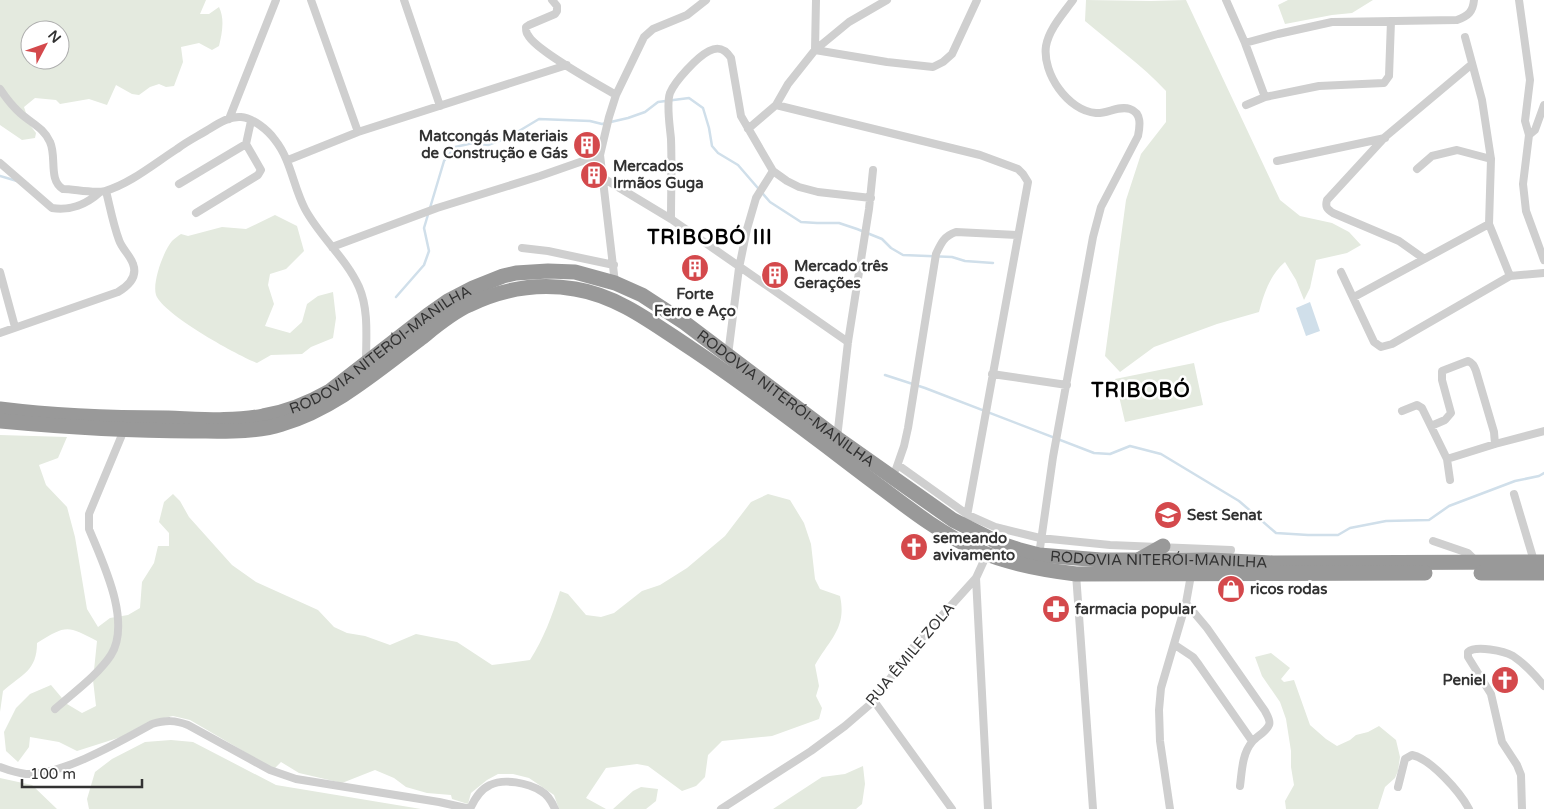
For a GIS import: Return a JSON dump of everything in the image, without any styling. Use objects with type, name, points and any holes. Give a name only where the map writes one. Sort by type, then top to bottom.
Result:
[{"type":"highway","name":"RODOVIA NITERÓI-MANILHA","points":[[0,409],[31,413],[118,418],[240,419],[293,409],[330,391],[428,315],[448,301],[473,288],[503,276],[532,272],[563,271],[590,275],[616,283],[678,318],[837,438],[895,471],[999,543],[1039,555],[1101,560],[1541,565]]},
{"type":"highway","name":"RODOVIA NITERÓI-MANILHA","points":[[0,421],[70,428],[124,430],[223,431],[280,425],[306,416],[339,398],[441,322],[468,305],[494,295],[518,289],[548,286],[578,289],[608,298],[632,310],[719,368],[934,526],[977,550],[1011,562],[1049,571],[1076,574],[1191,575],[1541,565]]},
{"type":"highway","points":[[1138,560],[1163,546]]},
{"type":"highway","points":[[1231,550],[1273,563]]},
{"type":"street","points":[[229,119],[276,0]]},
{"type":"street","points":[[311,0],[358,132]]},
{"type":"street","points":[[404,0],[440,106]]},
{"type":"street","points":[[552,0],[557,6],[555,14],[528,25],[526,27],[527,35],[534,43],[616,95]]},
{"type":"street","points":[[616,283],[600,155],[609,116],[616,95],[644,37],[659,26],[688,14],[706,0]]},
{"type":"street","points":[[815,50],[816,0]]},
{"type":"street","points":[[748,129],[776,104],[788,84],[815,50],[849,22],[887,0]]},
{"type":"street","points":[[815,50],[887,62],[934,67],[944,62],[952,54],[977,0]]},
{"type":"street","points":[[1039,555],[1053,457],[1093,237],[1101,206],[1138,136],[1140,126],[1136,113],[1130,109],[1123,108],[1097,113],[1079,108],[1068,100],[1054,82],[1046,59],[1046,46],[1050,32],[1073,0]]},
{"type":"street","points":[[1226,0],[1245,43],[1265,97]]},
{"type":"street","points":[[1245,43],[1332,22],[1457,20],[1466,17],[1472,11],[1474,0]]},
{"type":"street","points":[[1519,0],[1530,80],[1525,121],[1529,135],[1523,184],[1526,211],[1544,260]]},
{"type":"street","points":[[1246,105],[1265,97],[1319,86],[1384,83],[1389,76],[1391,21]]},
{"type":"street","points":[[1465,37],[1482,100],[1491,159],[1489,224],[1510,276]]},
{"type":"street","points":[[671,220],[672,166],[669,99],[676,84],[701,56],[714,49],[721,48],[727,52],[734,67],[741,116],[773,171],[787,182],[818,192],[871,198]]},
{"type":"street","points":[[1423,258],[1399,241],[1333,213],[1327,208],[1327,200],[1386,138],[1472,64]]},
{"type":"street","points":[[288,160],[358,132],[567,65]]},
{"type":"street","points":[[0,89],[21,114],[46,134],[51,144],[55,180],[63,189],[103,191]]},
{"type":"street","points":[[776,104],[980,155],[1018,169],[1024,174],[1028,182],[967,521],[1040,538],[1110,544],[1231,550]]},
{"type":"street","points":[[1529,135],[1535,130],[1544,105]]},
{"type":"street","points":[[0,163],[52,208],[61,210],[79,206],[91,200],[103,191],[146,169],[179,147],[229,119],[241,117],[251,121],[266,130],[276,140],[288,160],[304,206],[313,223],[351,274],[359,288],[366,325],[366,364]]},
{"type":"street","points":[[196,213],[247,183],[260,173],[260,166],[246,144],[251,121]]},
{"type":"street","points":[[1277,161],[1386,138]]},
{"type":"street","points":[[179,184],[246,144]]},
{"type":"street","points":[[1417,169],[1432,156],[1457,150],[1491,159]]},
{"type":"street","points":[[332,248],[437,208],[600,155]]},
{"type":"street","points":[[837,438],[848,342],[874,170]]},
{"type":"street","points":[[728,355],[739,268],[747,229],[756,198],[773,171]]},
{"type":"street","points":[[602,178],[671,220],[848,342]]},
{"type":"street","points":[[0,333],[118,292],[131,281],[134,274],[133,264],[119,242],[103,191]]},
{"type":"street","points":[[1354,297],[1489,224]]},
{"type":"street","points":[[895,471],[904,446],[936,257],[942,241],[948,234],[956,232],[1018,236]]},
{"type":"street","points":[[522,248],[548,251],[614,265]]},
{"type":"street","points":[[0,272],[15,327]]},
{"type":"street","points":[[1342,272],[1374,342],[1381,347],[1392,344],[1510,276],[1544,273]]},
{"type":"street","points":[[1431,426],[1445,420],[1451,413],[1442,380],[1442,371],[1468,361],[1474,364],[1492,423],[1495,444]]},
{"type":"street","points":[[992,374],[1066,385]]},
{"type":"street","points":[[1402,411],[1420,406],[1447,459],[1450,480]]},
{"type":"street","points":[[55,708],[90,679],[111,654],[116,643],[118,629],[111,584],[88,522],[89,514],[124,430]]},
{"type":"street","points":[[1447,459],[1544,431]]},
{"type":"street","points":[[1514,494],[1541,565]]},
{"type":"street","points":[[1434,541],[1468,553],[1478,563]]},
{"type":"street","name":"RUA ÊMILE ZOLA","points":[[721,809],[811,751],[845,726],[874,701],[910,652],[976,578],[987,554]]},
{"type":"street","points":[[1076,574],[1093,809]]},
{"type":"street","points":[[1170,809],[1160,741],[1158,710],[1162,688],[1186,603],[1191,575]]},
{"type":"street","points":[[976,578],[988,809]]},
{"type":"street","points":[[1186,603],[1207,628],[1270,720],[1267,728],[1252,741],[1244,760],[1240,786]]},
{"type":"street","points":[[1175,645],[1193,657],[1252,741]]},
{"type":"street","points":[[1522,809],[1522,775],[1518,765],[1502,742],[1491,694],[1468,657],[1468,652],[1474,648],[1485,648],[1512,655],[1544,686]]},
{"type":"street","points":[[874,701],[952,809]]},
{"type":"street","points":[[0,767],[26,774],[47,772],[73,764],[152,724],[164,720],[188,725],[270,770],[296,780],[439,802],[470,809],[480,793],[490,785],[502,782],[528,786],[542,791],[552,800],[556,809]]},
{"type":"street","points":[[1398,787],[1405,759],[1412,755],[1417,756],[1453,787],[1469,809]]},
{"type":"shaded area","points":[[0,0],[206,0],[200,14],[209,14],[219,7],[222,32],[219,46],[212,50],[199,43],[181,47],[183,62],[174,86],[166,87],[159,84],[150,87],[139,95],[132,94],[116,85],[107,105],[89,99],[60,104],[56,100],[35,98],[24,107],[30,125],[36,133],[35,138],[22,140],[0,125]]},
{"type":"shaded area","points":[[1086,0],[1186,0],[1280,200],[1300,216],[1332,223],[1349,232],[1361,245],[1347,253],[1316,260],[1310,288],[1304,300],[1296,280],[1285,262],[1275,273],[1268,285],[1259,312],[1217,324],[1154,347],[1120,372],[1105,356],[1126,200],[1141,154],[1166,122],[1166,91],[1137,63],[1085,21]]},
{"type":"shaded area","points":[[1288,0],[1373,0],[1352,13],[1285,24],[1278,5]]},
{"type":"shaded area","points":[[275,215],[297,226],[304,251],[286,269],[270,274],[268,285],[274,304],[265,326],[290,333],[302,322],[307,304],[318,296],[333,292],[336,318],[333,338],[311,347],[302,354],[271,355],[257,363],[217,343],[172,313],[156,295],[155,289],[160,266],[166,251],[172,241],[181,234],[188,236],[222,227],[246,229]]},
{"type":"shaded area","points":[[1310,302],[1320,331],[1306,336],[1296,308]]},
{"type":"shaded area","points":[[1194,363],[1203,405],[1125,422],[1115,379]]},
{"type":"shaded area","points":[[0,435],[67,437],[58,458],[39,465],[46,485],[67,507],[75,537],[87,609],[98,627],[110,618],[128,615],[140,608],[142,582],[154,563],[158,546],[169,546],[169,533],[159,522],[164,502],[173,494],[180,501],[189,517],[232,565],[256,582],[318,610],[334,627],[347,633],[365,636],[390,645],[416,634],[457,642],[492,665],[530,660],[547,627],[560,591],[568,594],[586,615],[601,617],[614,613],[642,591],[660,585],[687,568],[725,536],[751,502],[768,494],[790,500],[804,523],[811,544],[815,579],[820,589],[840,596],[842,607],[836,633],[815,665],[819,686],[816,696],[822,708],[819,719],[772,736],[722,741],[708,755],[705,777],[696,786],[682,791],[648,766],[637,764],[606,768],[586,798],[606,809],[559,809],[554,795],[529,778],[513,774],[498,774],[487,780],[471,793],[468,804],[452,799],[451,795],[427,793],[406,787],[394,778],[375,770],[342,783],[299,773],[281,762],[274,769],[190,720],[173,716],[150,721],[121,737],[77,751],[59,742],[30,737],[29,747],[18,762],[6,751],[4,732],[16,708],[30,694],[51,685],[67,704],[82,713],[96,706],[93,680],[97,641],[79,632],[67,629],[54,633],[37,643],[31,666],[3,691],[0,712]]},
{"type":"shaded area","points":[[1271,653],[1290,668],[1281,679],[1284,682],[1294,680],[1310,725],[1326,739],[1337,746],[1356,735],[1368,732],[1379,726],[1396,740],[1400,757],[1398,771],[1395,778],[1385,787],[1378,809],[1286,809],[1285,801],[1294,785],[1286,719],[1280,702],[1262,676],[1255,657]]},
{"type":"shaded area","points":[[171,740],[193,742],[276,785],[421,809],[89,809],[87,799],[95,772],[112,759],[145,742]]},
{"type":"shaded area","points":[[863,766],[865,784],[862,804],[856,809],[773,809],[822,777],[845,774]]},
{"type":"shaded area","points":[[0,778],[32,785],[57,809],[0,809]]},
{"type":"shaded area","points":[[641,787],[658,789],[656,801],[646,809],[613,809],[633,791]]},
{"type":"waterway","points":[[396,297],[424,265],[429,251],[424,228],[444,161],[455,147],[473,143],[488,145],[509,137],[539,119],[590,121],[602,124],[645,112],[658,102],[689,98],[703,108],[712,146],[718,153],[738,165],[770,202],[801,222],[839,223],[882,239],[891,248],[903,255],[952,257],[965,261],[993,263]]},
{"type":"waterway","points":[[0,176],[17,181]]},
{"type":"waterway","points":[[885,375],[925,388],[1094,453],[1110,454],[1130,446],[1161,454],[1239,501],[1276,533],[1338,535],[1350,528],[1386,521],[1429,520],[1449,506],[1515,481],[1539,476],[1544,473]]},
{"type":"place","name":"Matcongás Materiais de Construção e Gás","points":[[587,145]]},
{"type":"place","name":"Mercados Irmãos Guga","points":[[594,175]]},
{"type":"place","name":"Forte Ferro e Aço","points":[[695,268]]},
{"type":"place","name":"Mercado três Gerações","points":[[775,275]]},
{"type":"place","name":"Sest Senat","points":[[1168,515]]},
{"type":"place","name":"semeando avivamento","points":[[914,547]]},
{"type":"place","name":"ricos rodas","points":[[1231,589]]},
{"type":"place","name":"farmacia popular","points":[[1056,609]]},
{"type":"place","name":"Peniel","points":[[1505,680]]},
{"type":"district","name":"TRIBOBÓ III","points":[[710,238]]},
{"type":"district","name":"TRIBOBÓ","points":[[1141,391]]}]
